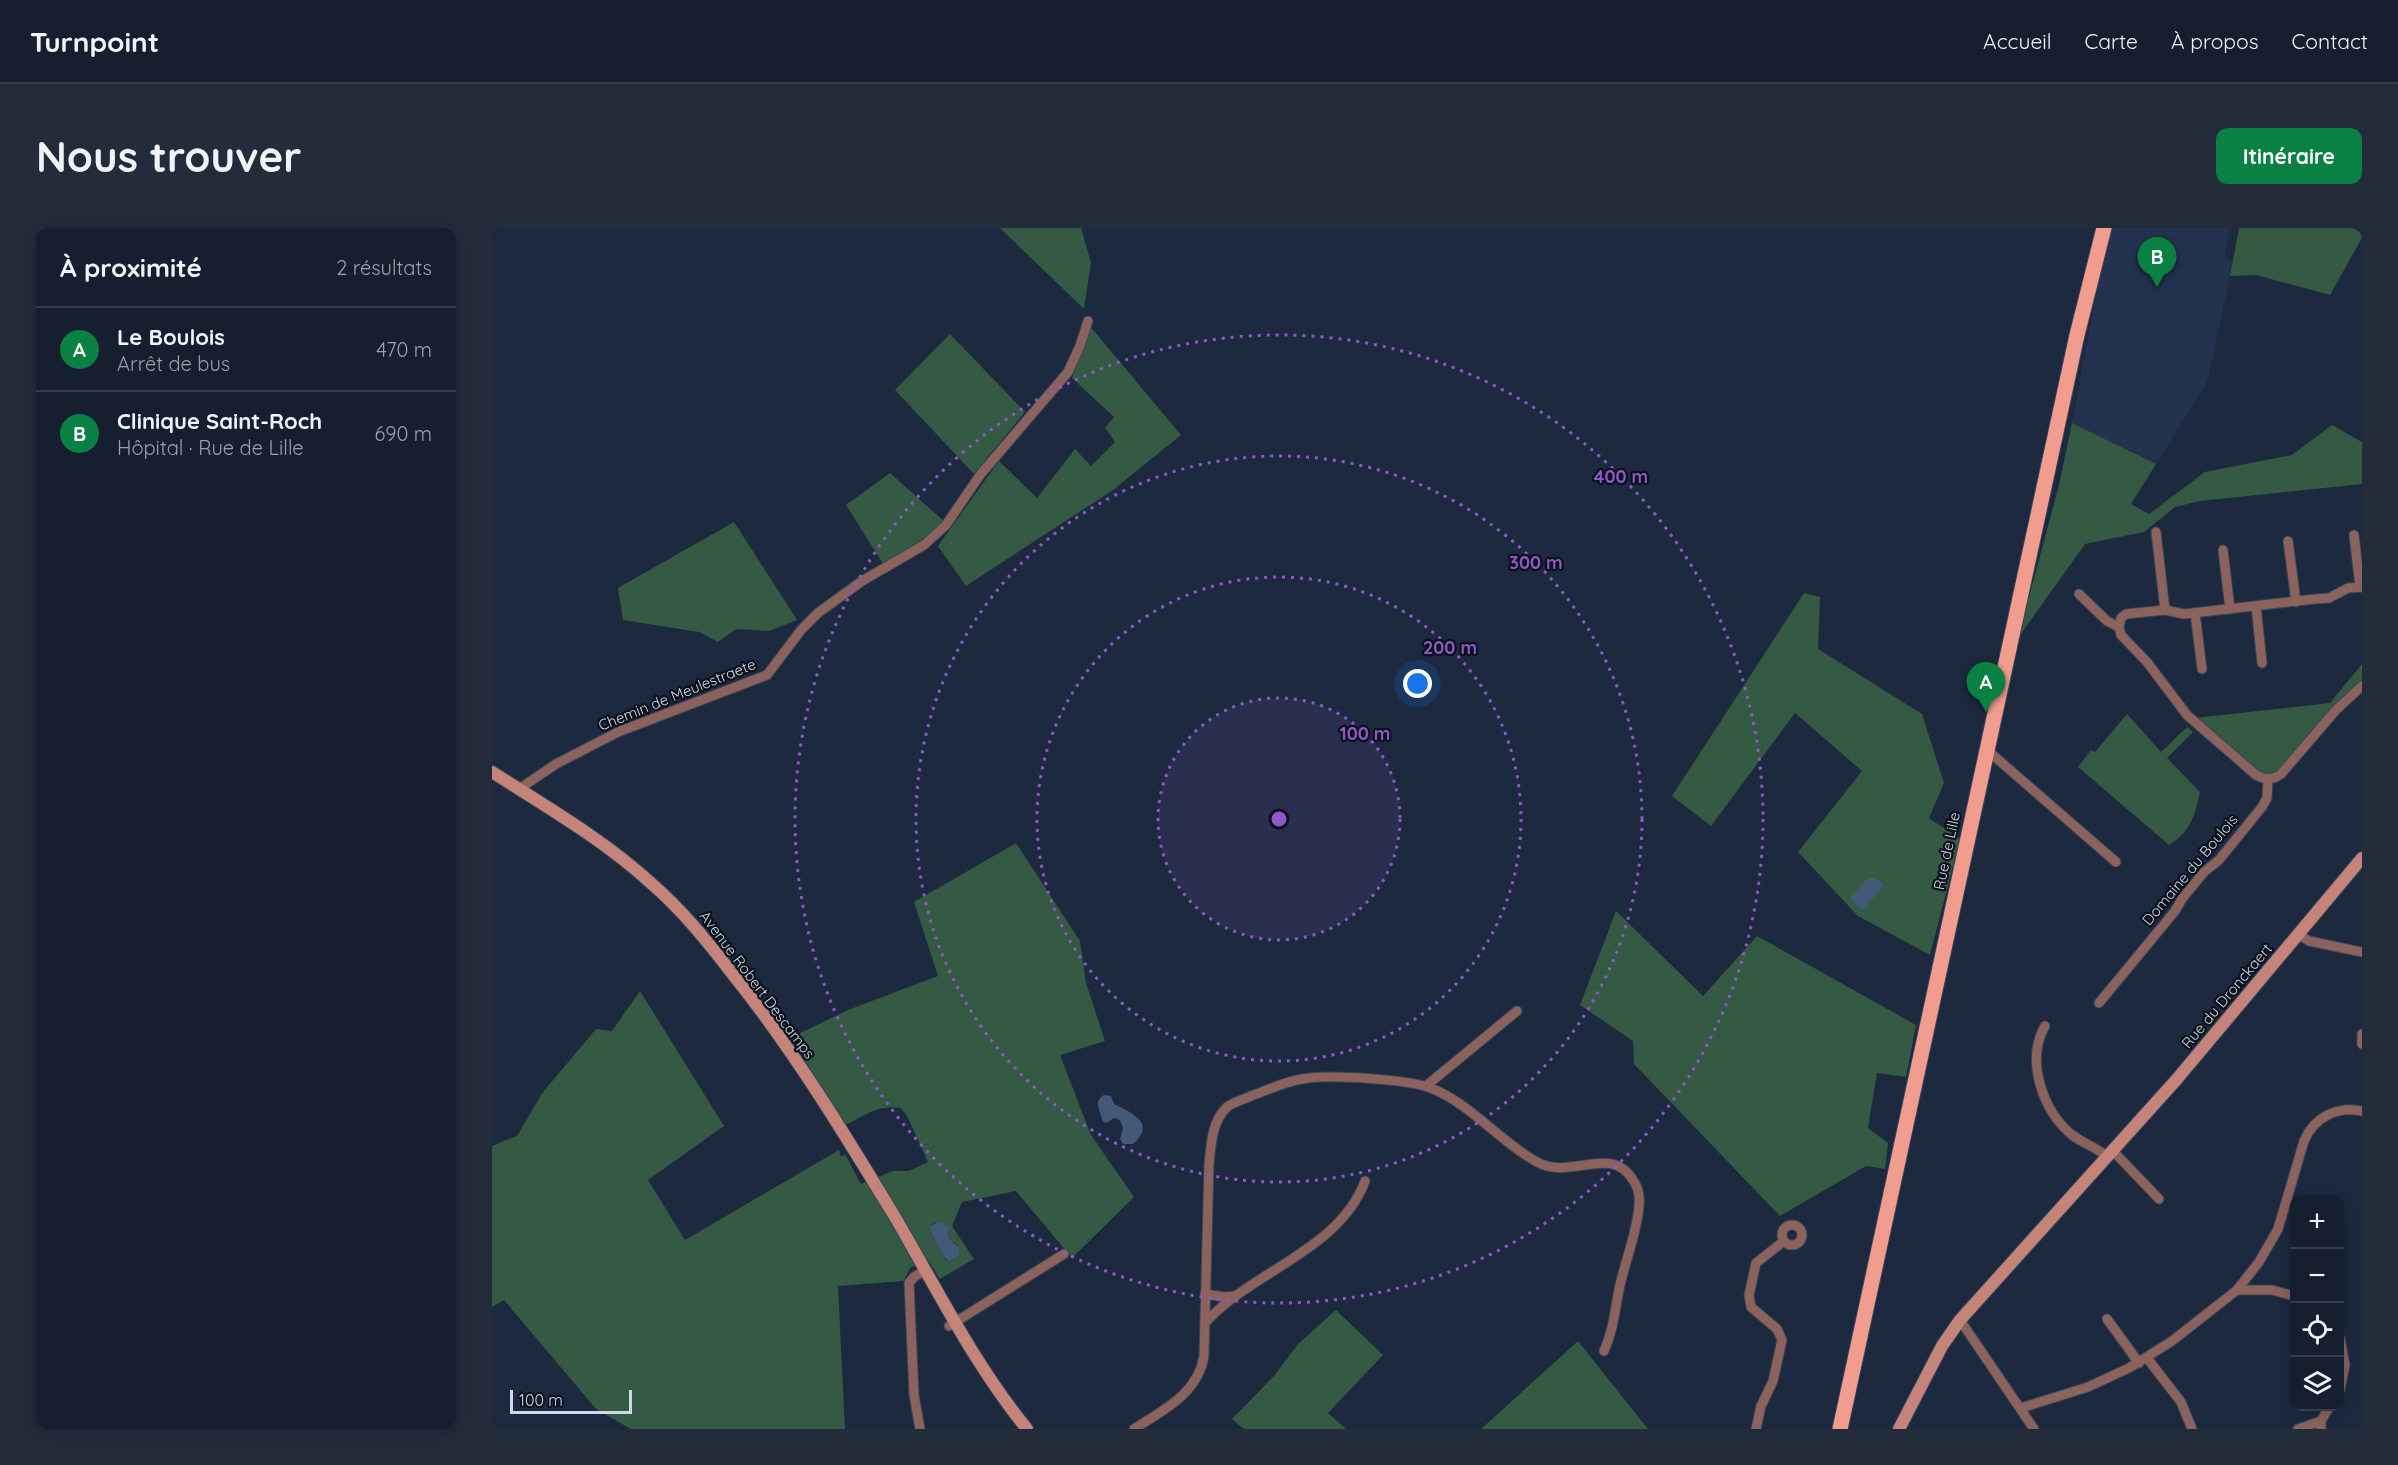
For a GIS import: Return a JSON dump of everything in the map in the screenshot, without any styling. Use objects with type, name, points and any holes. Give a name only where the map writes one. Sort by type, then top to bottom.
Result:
[{"type":"main road","name":"Rue de Lille","points":[[2077,335],[2096,228]]},
{"type":"main road","name":"Rue de Lille","points":[[1840,1429],[2077,335],[2104,228]]},
{"type":"main road","name":"Avenue Robert Descamps","points":[[492,772],[621,857],[654,885],[686,917],[773,1027],[813,1084],[857,1156],[966,1349],[1026,1429]]},
{"type":"main road","name":"Rue du Dronckaert","points":[[1899,1429],[1942,1346],[1960,1320],[2110,1154],[2362,858]]},
{"type":"main road","name":"Rue de Lille","points":[[1834,1429],[1851,1374]]},
{"type":"street","name":"Chemin de Meulestraete","points":[[519,789],[548,769],[618,732],[767,675],[801,630],[818,613],[871,575],[924,545],[946,525],[980,475],[1068,372],[1088,321]]},
{"type":"street","points":[[2156,532],[2165,610]]},
{"type":"street","points":[[2354,536],[2361,587],[2345,589],[2329,598],[2195,614],[2181,614],[2165,610],[2124,614],[2119,621],[2119,627],[2123,638],[2147,662],[2192,720],[2256,775],[2268,779],[2284,772],[2336,710],[2362,686]]},
{"type":"street","points":[[2288,541],[2296,602]]},
{"type":"street","points":[[2223,550],[2230,609]]},
{"type":"street","points":[[2079,594],[2107,621],[2119,627]]},
{"type":"street","points":[[2256,606],[2262,663]]},
{"type":"street","points":[[2195,614],[2202,669]]},
{"type":"street","points":[[1987,750],[2116,862]]},
{"type":"street","name":"Domaine du Boulois","points":[[2098,1004],[2175,911],[2204,872],[2217,861],[2262,807],[2267,798],[2268,779]]},
{"type":"street","points":[[2298,934],[2309,941],[2362,952]]},
{"type":"street","points":[[1425,1086],[1517,1011]]},
{"type":"street","points":[[2045,1026],[2039,1039],[2037,1060],[2046,1101],[2056,1118],[2069,1131],[2110,1154],[2159,1199]]},
{"type":"street","points":[[2362,1034],[2362,1044]]},
{"type":"street","points":[[1134,1429],[1178,1399],[1196,1381],[1203,1364],[1210,1154],[1215,1126],[1226,1108],[1278,1086],[1305,1078],[1333,1077],[1425,1086],[1452,1100],[1540,1164],[1564,1169],[1606,1162],[1621,1168],[1634,1181],[1638,1192],[1639,1209],[1620,1287],[1613,1329],[1604,1351]]},
{"type":"street","points":[[2021,1408],[2088,1387],[2143,1360],[2236,1290],[2254,1268],[2278,1229],[2304,1141],[2310,1130],[2320,1119],[2333,1113],[2348,1110],[2362,1111]]},
{"type":"street","points":[[1205,1323],[1237,1295],[1301,1253],[1343,1217],[1355,1204],[1365,1181]]},
{"type":"street","points":[[1756,1429],[1761,1406],[1773,1381],[1782,1340],[1777,1329],[1751,1307],[1749,1295],[1756,1263],[1784,1241]]},
{"type":"street","points":[[952,1324],[1064,1254]]},
{"type":"street","points":[[920,1429],[914,1395],[909,1283],[922,1272]]},
{"type":"street","points":[[2236,1290],[2272,1290],[2290,1295]]},
{"type":"street","points":[[1205,1294],[1225,1298],[1237,1295]]},
{"type":"street","points":[[2107,1319],[2178,1396],[2192,1429]]},
{"type":"street","points":[[1960,1320],[2034,1429]]},
{"type":"street","points":[[2298,1429],[2321,1425],[2328,1411]]},
{"type":"shaded area","points":[[2109,228],[2230,228],[2225,257],[2233,263],[2207,382],[2156,464],[2072,423]]},
{"type":"shaded area","points":[[1874,877],[1884,885],[1863,910],[1850,898],[1867,879]]},
{"type":"shaded area","points":[[1104,1095],[1111,1096],[1114,1104],[1134,1115],[1142,1124],[1143,1130],[1140,1137],[1133,1144],[1123,1144],[1120,1139],[1123,1128],[1120,1120],[1114,1118],[1106,1123],[1103,1122],[1098,1101]]},
{"type":"shaded area","points":[[938,1221],[949,1227],[948,1237],[959,1248],[958,1256],[949,1261],[932,1235],[931,1226]]},
{"type":"green space","points":[[1000,228],[1081,228],[1091,263],[1084,309]]},
{"type":"green space","points":[[2239,228],[2361,228],[2362,238],[2330,295],[2256,275],[2230,276]]},
{"type":"green space","points":[[1090,326],[1181,435],[1113,490],[966,586],[938,546],[999,461],[1037,498],[1075,449],[1091,466],[1115,442],[1105,428],[1114,417],[1072,378]]},
{"type":"green space","points":[[950,334],[1025,412],[974,474],[895,390]]},
{"type":"green space","points":[[2072,423],[2156,464],[2131,504],[2149,514],[2205,472],[2292,455],[2332,425],[2362,442],[2362,484],[2200,501],[2175,507],[2144,532],[2085,544],[2018,638],[2059,485]]},
{"type":"green space","points":[[890,473],[945,522],[927,539],[888,562],[882,562],[846,505]]},
{"type":"green space","points":[[734,522],[797,620],[769,631],[736,629],[718,642],[699,632],[623,620],[618,588]]},
{"type":"green space","points":[[1804,593],[1820,597],[1818,649],[1922,714],[1944,783],[1929,818],[1960,839],[1930,955],[1858,916],[1798,852],[1862,771],[1795,713],[1711,826],[1672,796]]},
{"type":"green space","points":[[2362,664],[2362,681],[2279,772],[2270,776],[2259,772],[2195,718],[2330,703]]},
{"type":"green space","points":[[2127,714],[2161,752],[2187,727],[2193,732],[2167,758],[2200,792],[2191,822],[2183,834],[2169,845],[2078,767],[2091,750],[2095,752]]},
{"type":"green space","points":[[1016,843],[1080,941],[1086,983],[1105,1041],[1060,1055],[1091,1135],[1134,1197],[1072,1258],[1016,1191],[962,1202],[952,1226],[974,1259],[940,1279],[927,1259],[910,1268],[904,1281],[838,1286],[845,1429],[631,1429],[596,1409],[504,1300],[492,1307],[492,1146],[517,1136],[543,1092],[596,1029],[612,1031],[640,991],[724,1126],[648,1180],[685,1240],[839,1150],[841,1157],[845,1154],[861,1184],[893,1171],[909,1171],[928,1162],[901,1108],[879,1109],[846,1125],[790,1038],[848,1010],[938,976],[914,902]],"holes":[[[938,1221],[949,1228],[948,1237],[957,1245],[951,1260],[946,1260],[932,1235],[932,1224]]]},
{"type":"green space","points":[[1616,911],[1703,996],[1757,936],[1916,1025],[1906,1077],[1877,1073],[1868,1128],[1888,1143],[1885,1169],[1866,1166],[1780,1216],[1634,1064],[1633,1041],[1580,1005]]},
{"type":"green space","points":[[1336,1310],[1383,1355],[1328,1413],[1346,1429],[1244,1429],[1232,1419],[1274,1376],[1298,1344]]},
{"type":"green space","points":[[1578,1341],[1648,1429],[1481,1429]]},
{"type":"place","name":"Clinique Saint-Roch","points":[[2157,287]]},
{"type":"place","name":"Le Boulois","points":[[1986,712]]}]
